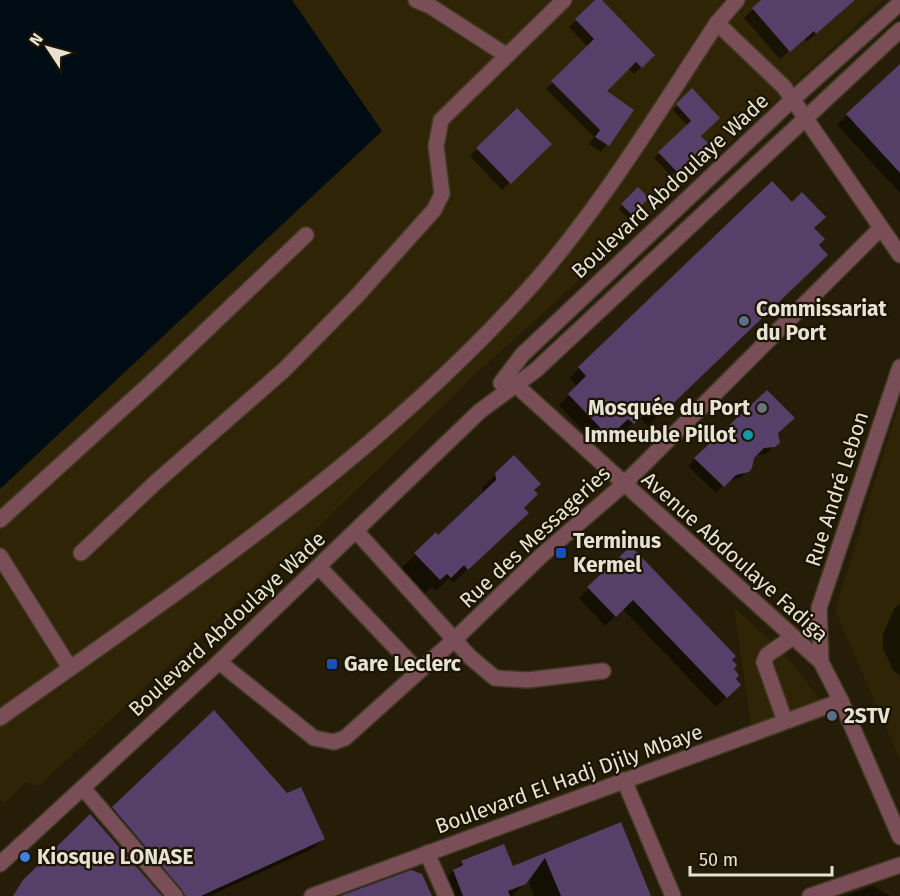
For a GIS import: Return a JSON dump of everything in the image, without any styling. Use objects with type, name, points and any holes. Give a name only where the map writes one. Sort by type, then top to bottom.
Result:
[{"type":"street","points":[[416,0],[430,6],[506,55]]},
{"type":"street","points":[[81,553],[284,370],[356,297],[434,210],[442,194],[436,146],[441,120],[564,0]]},
{"type":"street","points":[[0,718],[287,513],[390,424],[476,344],[534,283],[591,210],[717,23],[727,3]]},
{"type":"street","name":"Boulevard Abdoulaye Wade","points":[[0,864],[357,532],[510,381],[522,355],[793,99],[900,3]]},
{"type":"street","points":[[717,23],[793,99],[900,255]]},
{"type":"street","name":"Boulevard Abdoulaye Wade","points":[[510,381],[536,370],[900,30]]},
{"type":"street","name":"Rue des Messageries","points":[[219,662],[314,738],[334,742],[345,738],[542,555],[623,485],[881,228]]},
{"type":"street","points":[[0,520],[154,380],[306,235]]},
{"type":"street","name":"Rue André Lebon","points":[[821,662],[819,608],[900,367]]},
{"type":"street","name":"Avenue Abdoulaye Fadiga","points":[[510,381],[821,662],[841,701],[900,837]]},
{"type":"street","points":[[357,532],[482,670],[495,678],[528,680],[603,670]]},
{"type":"street","points":[[0,556],[70,668]]},
{"type":"street","points":[[319,567],[418,671]]},
{"type":"street","points":[[785,722],[764,662],[767,655],[793,638]]},
{"type":"street","name":"Boulevard El Hadj Djily Mbaye","points":[[312,896],[841,701]]},
{"type":"street","points":[[624,780],[673,896]]},
{"type":"street","points":[[83,788],[175,896]]},
{"type":"street","points":[[427,853],[446,896]]},
{"type":"street","points":[[810,896],[900,865]]},
{"type":"shaded area","points":[[0,0],[883,0],[789,89],[477,373],[321,524],[39,786],[25,782],[4,803],[0,800]]},
{"type":"shaded area","points":[[0,0],[292,0],[382,131],[0,489]]},
{"type":"shaded area","points":[[900,401],[900,760],[835,610]]},
{"type":"shaded area","points":[[734,608],[782,651],[820,699],[751,725]]},
{"type":"building","points":[[595,0],[602,0],[655,55],[642,68],[636,62],[607,91],[634,110],[609,146],[595,137],[600,130],[551,81],[594,39],[575,19]]},
{"type":"building","points":[[761,0],[855,0],[816,34],[814,31],[790,52],[752,8]]},
{"type":"building","points":[[900,64],[900,173],[846,114]]},
{"type":"building","points":[[692,88],[720,118],[701,136],[708,143],[677,172],[658,152],[691,121],[676,104]]},
{"type":"building","points":[[517,108],[552,144],[511,184],[476,148]]},
{"type":"building","points":[[772,181],[792,202],[802,192],[826,217],[814,228],[825,239],[819,245],[828,255],[659,417],[650,408],[634,424],[628,419],[609,437],[568,394],[586,376],[578,367]]},
{"type":"building","points":[[638,187],[649,198],[632,215],[621,204]]},
{"type":"building","name":"Immeuble Pillot","points":[[767,390],[795,418],[778,433],[780,443],[775,447],[764,448],[754,458],[749,472],[736,475],[724,487],[694,458]]},
{"type":"building","points":[[514,455],[541,484],[534,490],[538,494],[524,508],[529,513],[468,570],[464,565],[451,578],[447,574],[440,580],[414,553],[436,532],[438,535],[496,480],[495,473]]},
{"type":"building","points":[[631,546],[736,656],[732,660],[737,665],[734,669],[739,675],[736,679],[741,685],[727,698],[633,600],[616,617],[587,587]]},
{"type":"building","points":[[214,710],[287,793],[301,787],[325,839],[201,896],[185,896],[112,807]]},
{"type":"building","points":[[90,814],[162,896],[13,896],[23,880]]},
{"type":"building","points":[[621,822],[651,896],[561,896],[545,858],[526,884],[508,891],[510,896],[463,896],[453,870],[463,865],[461,861],[504,844],[513,866]]},
{"type":"building","points":[[411,870],[422,874],[432,896],[340,896]]},
{"type":"place","name":"Commissariat du Port","points":[[744,321]]},
{"type":"place","name":"Mosquée du Port","points":[[762,408]]},
{"type":"place","name":"Immeuble Pillot","points":[[748,435]]},
{"type":"place","name":"Terminus Kermel","points":[[561,553]]},
{"type":"place","name":"Gare Leclerc","points":[[332,664]]},
{"type":"place","name":"2STV","points":[[832,716]]},
{"type":"place","name":"Kiosque LONASE","points":[[25,857]]}]
